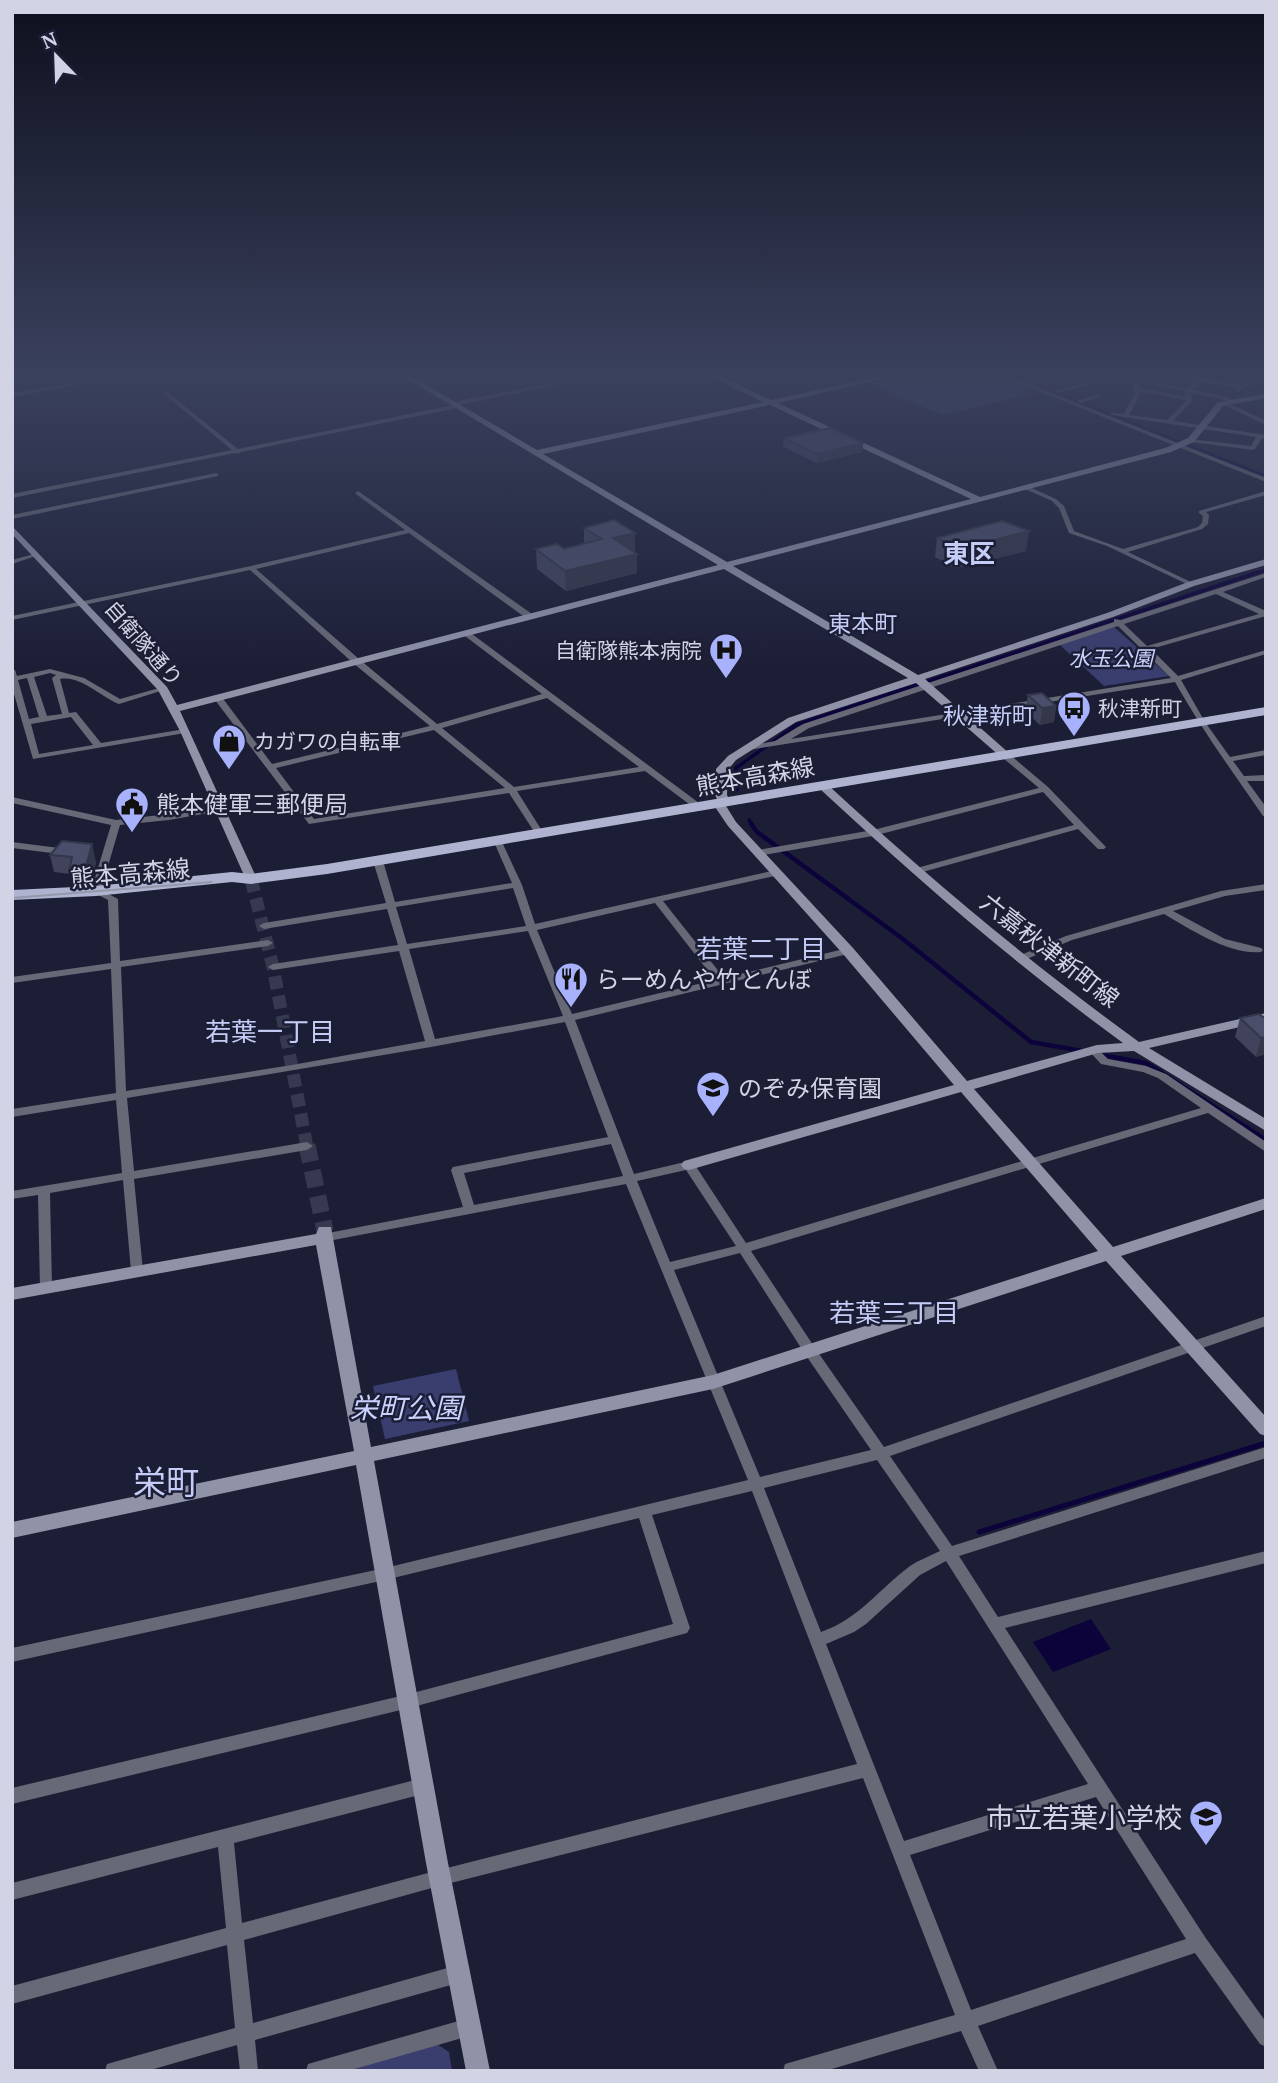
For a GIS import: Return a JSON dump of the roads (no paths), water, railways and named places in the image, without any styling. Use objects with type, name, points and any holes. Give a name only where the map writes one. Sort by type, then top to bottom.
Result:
[{"type":"main road","name":"熊本高森線","points":[[12,904],[113,899],[231,887],[251,879],[498,842],[1266,711]]},
{"type":"main road","name":"熊本高森線","points":[[12,895],[96,891],[232,877],[251,879]]},
{"type":"street","points":[[12,496],[127,474]]},
{"type":"street","points":[[134,474],[148,489]]},
{"type":"street","points":[[577,474],[925,680],[967,713],[1101,847]]},
{"type":"street","points":[[925,474],[978,499]]},
{"type":"street","points":[[175,709],[1074,474]]},
{"type":"street","points":[[12,517],[216,475]]},
{"type":"street","points":[[1025,487],[1054,500],[1062,507],[1071,532],[1123,551],[1191,584]]},
{"type":"street","points":[[358,493],[529,616]]},
{"type":"street","points":[[1123,551],[1200,528],[1205,524],[1206,515],[1201,512],[1266,493]]},
{"type":"street","name":"自衛隊通り","points":[[12,528],[163,689],[185,730],[251,879]]},
{"type":"street","points":[[12,618],[251,568],[410,531]]},
{"type":"street","points":[[12,562],[36,555]]},
{"type":"street","points":[[1115,619],[1191,584],[1266,562]]},
{"type":"street","points":[[251,568],[356,661],[512,790],[540,834]]},
{"type":"street","points":[[1266,575],[1218,592],[1115,619],[792,720],[732,758],[722,769],[721,795],[722,804],[732,824],[848,951],[1028,1163],[1266,1429]]},
{"type":"street","points":[[1218,592],[1265,614]]},
{"type":"street","points":[[1147,648],[1265,614]]},
{"type":"street","points":[[1115,619],[1177,678],[1202,722],[1266,814]]},
{"type":"street","points":[[465,633],[701,808]]},
{"type":"street","points":[[753,747],[1177,678],[1266,652]]},
{"type":"street","points":[[163,689],[119,702],[81,680],[50,671],[13,677],[36,757],[185,730]]},
{"type":"street","points":[[30,675],[44,719]]},
{"type":"street","points":[[63,675],[56,678],[66,716]]},
{"type":"street","points":[[775,744],[806,726],[925,680]]},
{"type":"street","points":[[271,766],[435,727],[548,695]]},
{"type":"street","points":[[218,698],[312,822],[647,768]]},
{"type":"street","points":[[26,722],[73,714],[99,746]]},
{"type":"street","points":[[1227,760],[1266,752]]},
{"type":"street","points":[[1240,779],[1266,778]]},
{"type":"street","name":"六嘉秋津新町線","points":[[824,787],[916,871],[1019,959],[1136,1046],[1264,1123]]},
{"type":"street","points":[[758,853],[873,833],[1045,789]]},
{"type":"street","points":[[12,800],[116,823],[169,817],[220,807]]},
{"type":"street","points":[[116,823],[96,891],[113,899],[121,1094],[137,1271]]},
{"type":"street","points":[[916,871],[1080,826]]},
{"type":"street","points":[[498,842],[630,1179],[756,1483],[966,2021],[989,2071]]},
{"type":"street","points":[[12,845],[79,853]]},
{"type":"street","points":[[92,855],[105,856]]},
{"type":"street","points":[[378,861],[432,1044]]},
{"type":"street","points":[[273,967],[531,928],[776,873]]},
{"type":"street","points":[[264,926],[517,885]]},
{"type":"street","points":[[1019,959],[1069,939],[1224,893],[1266,887]]},
{"type":"street","points":[[657,900],[721,981]]},
{"type":"street","points":[[1166,911],[1214,938],[1244,949],[1258,950]]},
{"type":"street","points":[[12,980],[117,967],[268,943]]},
{"type":"street","points":[[12,1113],[432,1044],[569,1018],[848,951]]},
{"type":"street","points":[[12,1294],[630,1179],[689,1165],[1093,1050],[1136,1046],[1266,1017]]},
{"type":"street","points":[[1093,1050],[1105,1062],[1146,1069],[1162,1076],[1266,1148]]},
{"type":"street","points":[[668,1268],[745,1248],[1210,1109]]},
{"type":"street","points":[[470,1210],[457,1170],[615,1139]]},
{"type":"street","points":[[12,1195],[307,1146]]},
{"type":"street","points":[[689,1165],[879,1454],[949,1552],[1199,1943],[1266,2038]]},
{"type":"street","points":[[44,1190],[46,1287]]},
{"type":"street","points":[[12,1530],[713,1382],[1266,1203]]},
{"type":"street","points":[[324,1234],[439,1878],[478,2071]]},
{"type":"street","points":[[12,1655],[385,1574],[879,1454],[1266,1321]]},
{"type":"street","points":[[818,1640],[838,1634],[863,1620],[917,1570],[949,1552],[1266,1452]]},
{"type":"street","points":[[12,1796],[409,1702],[682,1628],[644,1513]]},
{"type":"street","points":[[995,1625],[1266,1557]]},
{"type":"street","points":[[12,1995],[439,1878],[869,1769]]},
{"type":"street","points":[[12,1892],[423,1786]]},
{"type":"street","points":[[900,1850],[1099,1787]]},
{"type":"street","points":[[225,1838],[249,2071]]},
{"type":"street","points":[[792,2071],[966,2021],[1199,1943]]},
{"type":"street","points":[[114,2071],[458,1974]]},
{"type":"street","points":[[316,2071],[469,2027]]},
{"type":"waterway","points":[[1261,474],[1266,476]]},
{"type":"waterway","points":[[1253,574],[1266,570]]},
{"type":"waterway","points":[[737,790],[736,768],[796,725],[1259,572]]},
{"type":"waterway","points":[[749,820],[753,825]]},
{"type":"waterway","points":[[751,824],[757,832],[903,939],[1031,1042],[1082,1051]]},
{"type":"waterway","points":[[1101,1055],[1146,1063],[1266,1140]]},
{"type":"waterway","points":[[979,1532],[1266,1443]]},
{"type":"tunnel","points":[[251,879],[273,967],[307,1147]]},
{"type":"tunnel","points":[[307,1145],[325,1231]]},
{"type":"tram line","points":[[12,898],[212,882]]},
{"type":"place","name":"自衛隊熊本病院","points":[[726,680]]},
{"type":"place","name":"秋津新町","points":[[1074,738]]},
{"type":"place","name":"カガワの自転車","points":[[229,771]]},
{"type":"place","name":"熊本健軍三郵便局","points":[[132,834]]},
{"type":"place","name":"らーめんや竹とんぼ","points":[[571,1009]]},
{"type":"place","name":"のぞみ保育園","points":[[713,1118]]},
{"type":"place","name":"市立若葉小学校","points":[[1206,1847]]},
{"type":"district","name":"東区","points":[[969,553]]},
{"type":"district","name":"東本町","points":[[863,623]]},
{"type":"district","name":"秋津新町","points":[[989,715]]},
{"type":"district","name":"若葉二丁目","points":[[761,948]]},
{"type":"district","name":"若葉一丁目","points":[[270,1031]]},
{"type":"district","name":"若葉三丁目","points":[[894,1312]]},
{"type":"district","name":"栄町","points":[[166,1481]]},
{"type":"park label","name":"水玉公園","points":[[1111,658]]},
{"type":"park label","name":"栄町公園","points":[[406,1407]]}]
